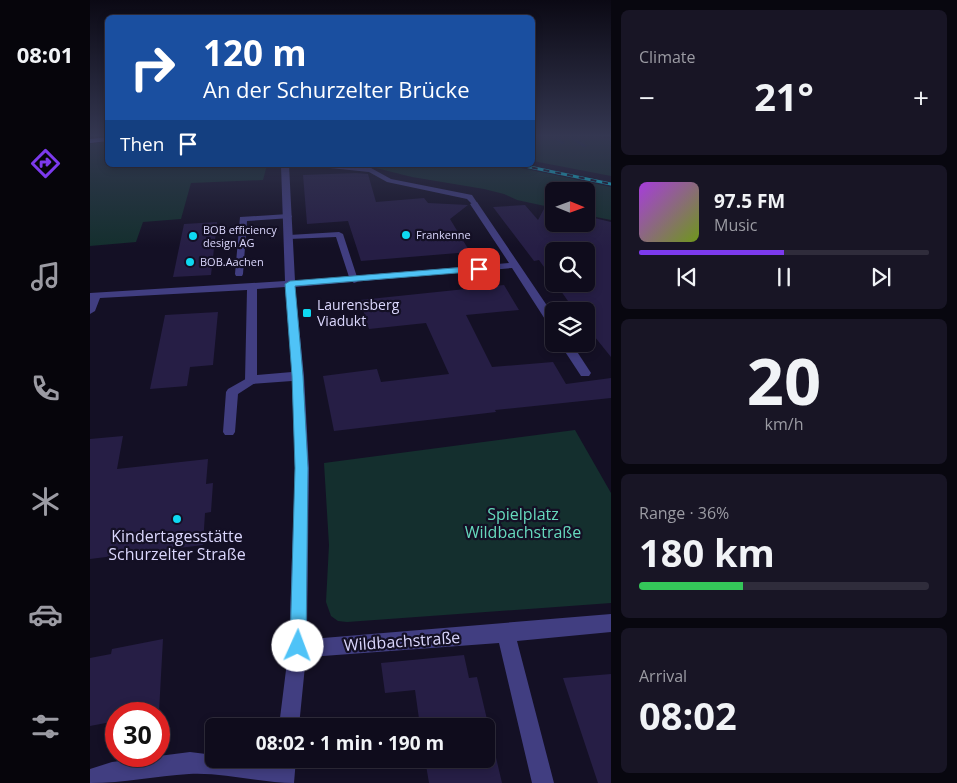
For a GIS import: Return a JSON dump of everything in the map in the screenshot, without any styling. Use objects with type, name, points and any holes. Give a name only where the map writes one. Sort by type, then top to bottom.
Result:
[{"type":"street","points":[[286,174],[290,284],[298,376],[302,468],[298,646],[290,718]]},
{"type":"street","points":[[474,204],[545,311]]},
{"type":"street","points":[[90,311],[93,295],[354,280],[515,266]]},
{"type":"street","points":[[252,286],[251,380],[298,376]]},
{"type":"street","points":[[571,352],[585,373]]},
{"type":"street","name":"Wildbachstraße","points":[[298,646],[323,647],[506,634],[611,623]]},
{"type":"street","points":[[506,634],[542,783]]},
{"type":"street","points":[[90,780],[112,773],[190,763],[284,771]]},
{"type":"lane","points":[[377,174],[389,181],[469,197],[474,204]]},
{"type":"lane","points":[[239,274],[243,219],[288,216]]},
{"type":"lane","points":[[289,237],[339,234],[354,280]]},
{"type":"lane","points":[[230,432],[232,392],[251,380]]},
{"type":"green space","points":[[90,174],[265,174],[263,180],[191,183],[181,219],[143,222],[136,242],[90,246]]},
{"type":"green space","points":[[398,174],[547,174],[587,182],[545,182],[545,206],[517,200],[504,194]]},
{"type":"green space","points":[[598,174],[611,174],[611,176]]},
{"type":"green space","points":[[595,184],[611,187],[611,220],[595,217]]},
{"type":"green space","name":"Spielplatz Wildbachstraße","points":[[575,430],[611,493],[611,603],[347,622],[338,621],[331,616],[326,602],[329,545],[324,463]]},
{"type":"building","points":[[368,174],[376,202],[424,198],[428,203],[468,205],[450,219],[470,252],[361,261],[348,221],[307,224],[303,175]]},
{"type":"building","points":[[525,205],[538,220],[545,207],[545,232],[595,232],[595,218],[611,222],[611,357],[595,337],[595,302],[569,302],[562,292],[595,292],[595,242],[545,242],[545,268],[539,260],[534,261],[493,207]]},
{"type":"building","name":"BOB.Aachen","points":[[217,222],[211,275],[173,277],[184,224]]},
{"type":"building","points":[[504,285],[519,310],[466,315],[492,367],[553,362],[566,384],[611,378],[611,398],[495,410],[496,412],[334,431],[323,376],[377,369],[381,382],[449,374],[426,323],[369,329],[360,300]]},
{"type":"building","points":[[218,312],[213,365],[190,367],[187,386],[150,389],[165,315]]},
{"type":"building","points":[[123,436],[117,469],[208,459],[206,484],[213,483],[211,512],[205,513],[203,545],[90,559],[90,439]]},
{"type":"building","points":[[163,639],[160,702],[105,702],[105,723],[90,726],[90,658],[111,654],[112,649]]},
{"type":"building","points":[[464,655],[469,678],[477,677],[487,718],[419,718],[415,690],[385,693],[381,663]]},
{"type":"building","points":[[611,674],[611,783],[598,783],[563,678]]},
{"type":"building","points":[[495,753],[502,783],[429,783],[426,768],[495,768]]},
{"type":"railway","points":[[561,174],[611,184]]},
{"type":"place","name":"Frankenne","points":[[406,235]]},
{"type":"place","name":"BOB efficiency design AG","points":[[193,236]]},
{"type":"place","name":"BOB.Aachen","points":[[190,262]]},
{"type":"place","name":"Laurensberg Viadukt","points":[[307,313]]},
{"type":"place","name":"Kindertagesstätte Schurzelter Straße","points":[[177,519]]},
{"type":"route","points":[[298,646],[302,468],[298,376],[290,284],[479,269]]}]
